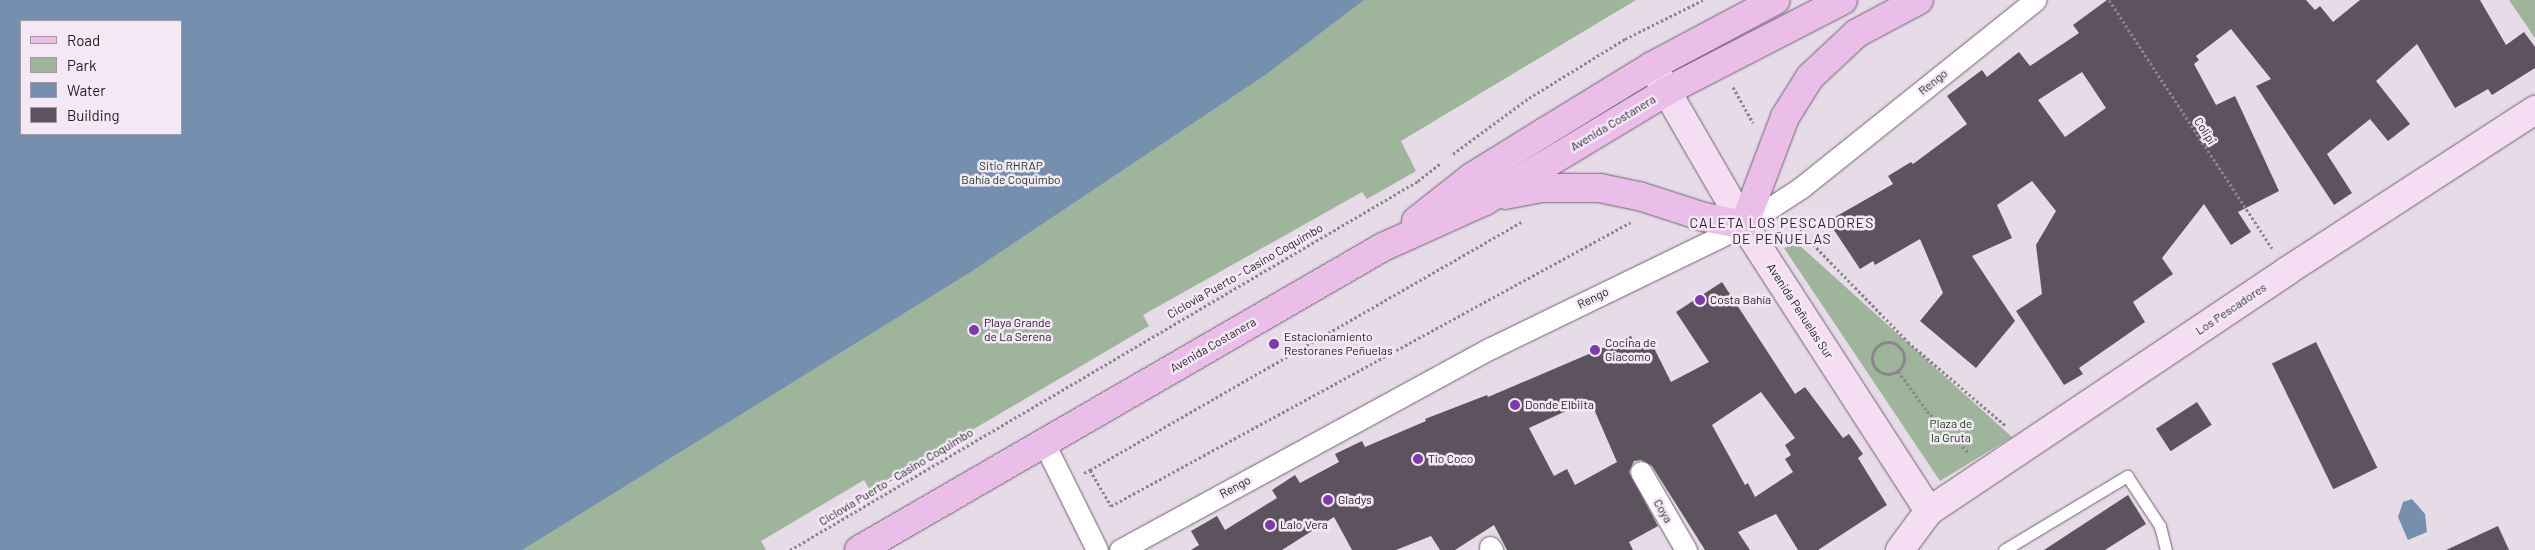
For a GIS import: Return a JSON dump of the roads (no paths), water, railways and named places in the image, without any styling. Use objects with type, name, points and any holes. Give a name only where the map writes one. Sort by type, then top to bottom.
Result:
[{"type":"main road","name":"Avenida Costanera","points":[[1383,247],[1472,177],[1652,66],[1776,0]]},
{"type":"main road","name":"Avenida Costanera","points":[[859,550],[1383,247],[1485,201],[1666,91],[1843,0]]},
{"type":"main road","points":[[1485,201],[1542,188],[1600,188],[1639,196],[1704,217],[1744,225],[1786,117],[1810,77],[1857,33],[1919,0]]},
{"type":"street","name":"Rengo","points":[[1120,550],[1491,348],[1744,225],[1802,187],[2035,0]]},
{"type":"street","name":"Avenida Peñuelas Sur","points":[[1652,66],[1744,225],[1929,511]]},
{"type":"street","name":"Los Pescadores","points":[[1929,511],[2287,271],[2535,110]]},
{"type":"street","points":[[1044,443],[1096,550]]},
{"type":"street","name":"Coya","points":[[1641,472],[1686,550]]},
{"type":"street","points":[[1900,550],[1929,511]]},
{"type":"lane","points":[[2004,550],[2128,476],[2160,526],[2166,550]]},
{"type":"water","points":[[0,0],[1364,0],[1265,75],[969,273],[522,550],[0,550]]},
{"type":"water","points":[[2412,499],[2425,514],[2427,532],[2408,540],[2398,517],[2403,502]]},
{"type":"place","name":"Costa Bahía","points":[[1700,300]]},
{"type":"place","name":"Playa Grande de La Serena","points":[[974,330]]},
{"type":"place","name":"Estacionamiento Restoranes Peñuelas","points":[[1274,344]]},
{"type":"place","name":"Cocina de Giacomo","points":[[1595,350]]},
{"type":"place","name":"Donde Elbiita","points":[[1515,405]]},
{"type":"place","name":"Tio Coco","points":[[1418,459]]},
{"type":"place","name":"Gladys","points":[[1328,500]]},
{"type":"place","name":"Lalo Vera","points":[[1270,525]]},
{"type":"district","name":"CALETA LOS PESCADORES DE PEÑUELAS","points":[[1782,232]]},
{"type":"park label","name":"Sitio RHRAP Bahía de Coquimbo","points":[[1011,173]]},
{"type":"park label","name":"Plaza de la Gruta","points":[[1951,431]]}]
